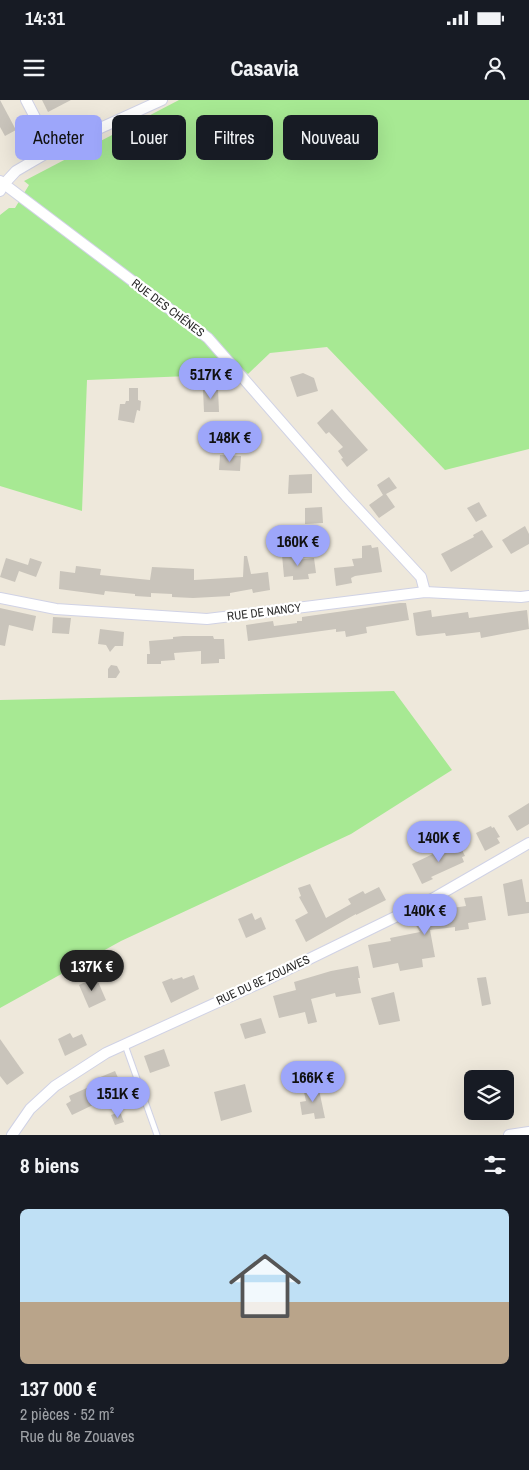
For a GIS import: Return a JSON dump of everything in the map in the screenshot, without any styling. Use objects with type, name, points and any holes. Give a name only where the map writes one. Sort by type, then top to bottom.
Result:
[{"type":"street","points":[[26,100],[34,115]]},
{"type":"street","points":[[102,127],[162,100]]},
{"type":"street","points":[[1,185],[16,171],[35,160]]},
{"type":"street","name":"RUE DES CHÊNES","points":[[1,185],[208,338],[346,496],[421,577],[425,592]]},
{"type":"street","name":"RUE DE NANCY","points":[[0,598],[56,609],[207,619],[425,592],[529,596]]},
{"type":"street","name":"RUE DU 8E ZOUAVES","points":[[12,1135],[30,1109],[55,1086],[106,1053],[432,899],[529,843]]},
{"type":"street","points":[[509,1135],[529,1132]]},
{"type":"lane","points":[[125,1044],[157,1135]]},
{"type":"green space","points":[[179,100],[529,100],[529,449],[445,470],[327,347],[270,353],[248,374],[230,358],[193,362],[190,376],[87,380],[82,511],[0,486],[0,215],[9,208],[15,208],[29,185],[24,181],[64,160],[102,160],[102,140],[112,135],[112,160],[186,160],[186,115],[150,115]]},
{"type":"green space","points":[[394,691],[452,770],[351,834],[121,941],[0,1008],[0,700]]},
{"type":"building","points":[[0,100],[15,131],[5,136],[0,127]]},
{"type":"building","points":[[42,100],[71,100],[48,112]]},
{"type":"building","points":[[303,373],[314,378],[318,391],[297,397],[290,377]]},
{"type":"building","points":[[129,388],[138,388],[138,400],[141,401],[140,411],[137,410],[134,423],[118,420],[120,404],[125,404],[126,401],[129,401]]},
{"type":"building","points":[[203,389],[218,389],[219,412],[204,412]]},
{"type":"building","points":[[332,409],[368,450],[347,467],[338,451],[343,447],[329,432],[326,434],[317,423]]},
{"type":"building","points":[[220,455],[241,456],[240,471],[219,470]]},
{"type":"building","points":[[312,474],[312,493],[288,494],[289,475]]},
{"type":"building","points":[[389,477],[397,488],[386,494],[395,507],[379,518],[369,505],[383,495],[377,485]]},
{"type":"building","points":[[479,502],[487,516],[476,522],[467,508]]},
{"type":"building","points":[[322,507],[323,523],[305,524],[305,508]]},
{"type":"building","points":[[525,526],[529,534],[529,544],[511,554],[502,540]]},
{"type":"building","points":[[482,530],[493,547],[451,572],[441,554],[474,537],[473,535]]},
{"type":"building","points":[[371,545],[372,548],[378,547],[382,572],[355,576],[351,578],[352,583],[336,586],[334,568],[354,566],[352,559],[362,558],[362,546]]},
{"type":"building","points":[[291,554],[292,558],[296,560],[314,558],[316,573],[308,574],[309,579],[293,580],[293,576],[284,577],[282,555]]},
{"type":"building","points":[[244,556],[247,556],[251,574],[268,572],[270,590],[253,593],[252,589],[230,593],[230,596],[193,598],[151,593],[151,597],[135,596],[135,594],[105,591],[104,595],[59,589],[60,571],[75,573],[76,566],[101,569],[100,575],[150,580],[152,567],[194,569],[194,580],[243,577]]},
{"type":"building","points":[[6,558],[28,565],[30,558],[42,562],[36,577],[19,571],[15,582],[0,577]]},
{"type":"building","points":[[406,603],[409,620],[366,627],[367,633],[346,637],[345,631],[336,632],[336,629],[248,641],[246,625],[273,621],[274,626],[297,623],[297,621],[302,621],[302,617]]},
{"type":"building","points":[[0,608],[36,616],[33,631],[9,625],[5,646],[0,645]]},
{"type":"building","points":[[431,610],[432,617],[468,612],[469,618],[527,610],[529,629],[481,638],[480,632],[446,636],[445,633],[416,635],[413,613]]},
{"type":"building","points":[[53,617],[71,618],[69,634],[52,633]]},
{"type":"building","points":[[100,629],[124,632],[123,646],[115,646],[110,652],[106,645],[98,644]]},
{"type":"building","points":[[213,636],[214,639],[224,639],[225,659],[219,659],[219,663],[201,664],[201,651],[174,653],[175,660],[161,661],[161,664],[147,664],[147,654],[150,654],[149,641],[173,639],[173,637]]},
{"type":"building","points":[[111,665],[117,666],[120,672],[116,678],[108,678],[108,669]]},
{"type":"building","points":[[529,803],[529,824],[517,831],[508,816]]},
{"type":"building","points":[[491,826],[492,828],[494,827],[500,837],[497,838],[500,843],[485,851],[476,833]]},
{"type":"building","points":[[458,842],[465,856],[462,857],[464,862],[431,877],[433,879],[422,884],[412,864]]},
{"type":"building","points":[[522,879],[526,902],[529,902],[529,913],[508,916],[503,884]]},
{"type":"building","points":[[310,884],[326,918],[351,904],[348,899],[363,891],[365,894],[379,887],[386,900],[356,914],[306,942],[295,920],[308,913],[299,897],[301,896],[298,888]]},
{"type":"building","points":[[482,896],[486,920],[468,923],[469,929],[455,931],[455,927],[430,930],[435,957],[422,959],[423,967],[400,971],[398,963],[373,968],[368,945],[391,941],[390,938],[420,932],[412,919],[424,912],[466,906],[464,898]]},
{"type":"building","points":[[252,913],[255,920],[261,917],[266,929],[246,938],[238,919]]},
{"type":"building","points":[[358,966],[361,993],[336,997],[335,993],[311,999],[317,1022],[308,1024],[305,1012],[279,1018],[273,996],[296,990],[294,982],[331,971]]},
{"type":"building","points":[[194,975],[199,989],[171,1003],[162,982],[172,978],[173,980],[182,977],[183,979]]},
{"type":"building","points":[[96,977],[106,1000],[89,1008],[79,985]]},
{"type":"building","points":[[486,977],[491,1004],[482,1006],[477,978]]},
{"type":"building","points":[[394,992],[400,1021],[379,1025],[371,998]]},
{"type":"building","points":[[261,1018],[266,1033],[245,1039],[240,1024]]},
{"type":"building","points":[[70,1033],[73,1038],[82,1034],[87,1045],[65,1056],[58,1039]]},
{"type":"building","points":[[0,1039],[24,1073],[7,1085],[0,1076]]},
{"type":"building","points":[[164,1049],[170,1066],[150,1073],[144,1056]]},
{"type":"building","points":[[115,1071],[123,1089],[94,1101],[95,1104],[72,1115],[66,1104],[71,1101],[69,1096],[100,1082],[98,1078]]},
{"type":"building","points":[[245,1084],[252,1112],[221,1121],[214,1092]]},
{"type":"building","points":[[318,1085],[325,1118],[315,1119],[314,1113],[302,1115],[300,1102],[306,1101],[303,1088]]},
{"type":"building","points":[[120,1112],[124,1122],[115,1125],[111,1115]]}]
